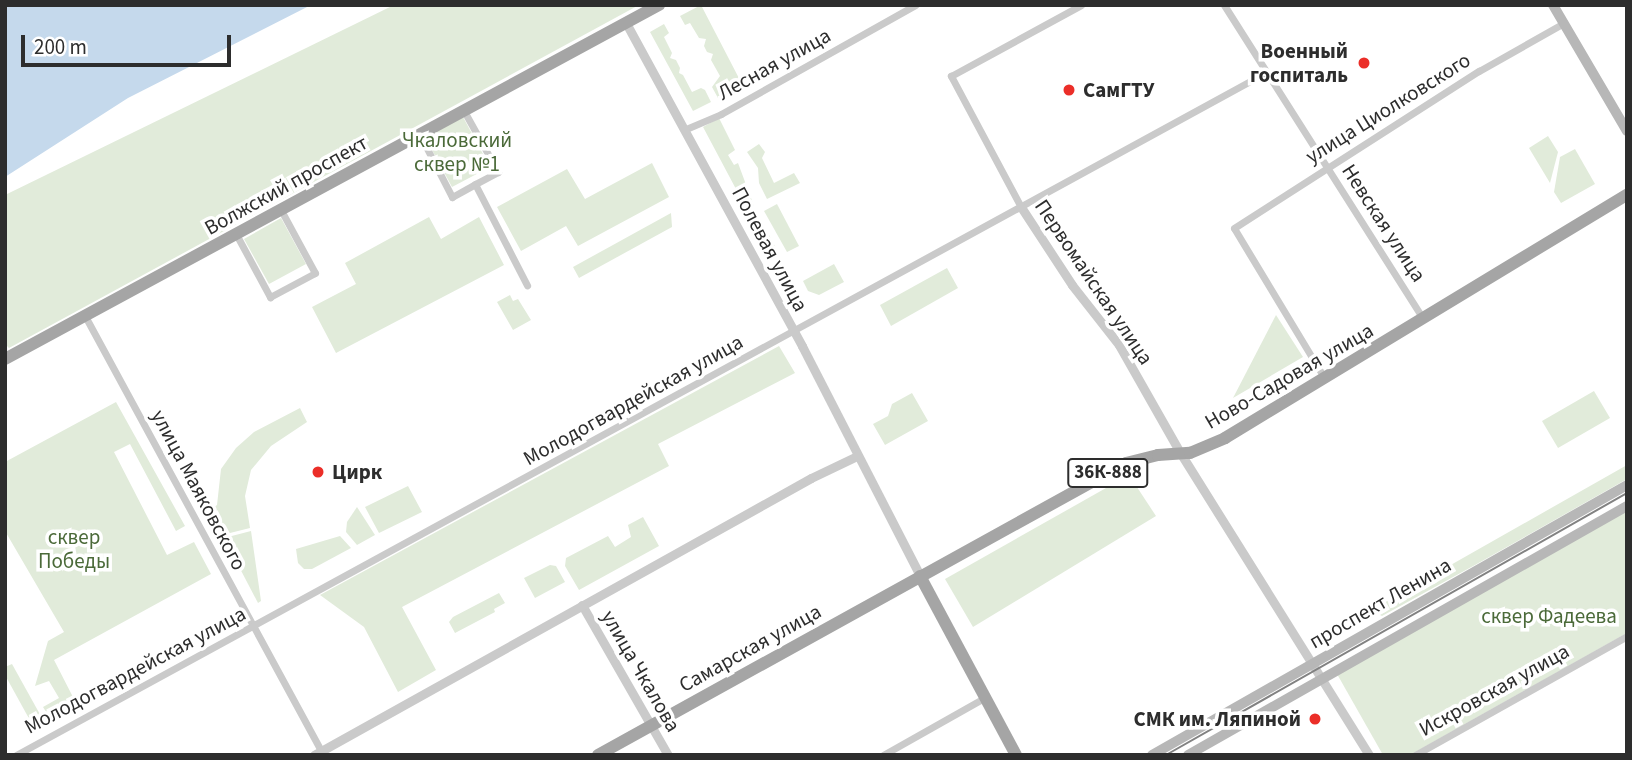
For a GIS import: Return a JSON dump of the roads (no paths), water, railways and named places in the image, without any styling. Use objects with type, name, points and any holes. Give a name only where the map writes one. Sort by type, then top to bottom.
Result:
[{"type":"main road","name":"Волжский проспект","points":[[5,359],[659,5]]},
{"type":"main road","points":[[1553,5],[1627,131]]},
{"type":"main road","name":"Ново-Садовая улица","points":[[920,576],[1126,463],[1158,455],[1198,451],[1224,438],[1627,195]]},
{"type":"main road","name":"проспект Ленина","points":[[1152,755],[1627,485]]},
{"type":"main road","name":"проспект Ленина","points":[[1188,755],[1627,506]]},
{"type":"main road","points":[[920,576],[1016,755]]},
{"type":"main road","name":"Самарская улица","points":[[598,755],[920,576]]},
{"type":"street","name":"Лесная улица","points":[[686,129],[721,114],[915,5]]},
{"type":"street","name":"Первомайская улица","points":[[1081,5],[951,76],[1021,207],[1072,285],[1110,330],[1181,454],[1369,755]]},
{"type":"street","name":"Невская улица","points":[[1224,5],[1423,319]]},
{"type":"street","name":"Полевая улица","points":[[626,23],[794,332],[920,576]]},
{"type":"street","name":"улица Циолковского","points":[[1325,379],[1234,228],[1326,166],[1479,71],[1564,23]]},
{"type":"street","name":"Молодогвардейская улица","points":[[16,755],[1265,73]]},
{"type":"street","points":[[419,135],[452,197],[498,172],[464,111]]},
{"type":"street","points":[[474,184],[527,285]]},
{"type":"street","points":[[236,234],[270,297],[315,272],[281,210]]},
{"type":"street","name":"улица Маяковского","points":[[85,316],[320,753]]},
{"type":"street","points":[[320,753],[817,475],[857,456]]},
{"type":"street","name":"улица Чкалова","points":[[582,605],[668,755]]},
{"type":"street","name":"Искровская улица","points":[[1415,755],[1627,636]]},
{"type":"street","points":[[883,755],[985,698]]},
{"type":"water","points":[[5,5],[311,5],[128,98],[5,177]]},
{"type":"tram line","points":[[1166,755],[1627,493]]},
{"type":"place","name":"Военный госпиталь","points":[[1364,63]]},
{"type":"place","name":"СамГТУ","points":[[1069,90]]},
{"type":"place","name":"Цирк","points":[[318,472]]},
{"type":"place","name":"СМК им. Ляпиной","points":[[1315,719]]},
{"type":"park label","name":"Чкаловский сквер №1","points":[[457,152]]},
{"type":"park label","name":"сквер Победы","points":[[74,549]]},
{"type":"park label","name":"сквер Фадеева","points":[[1549,616]]}]
